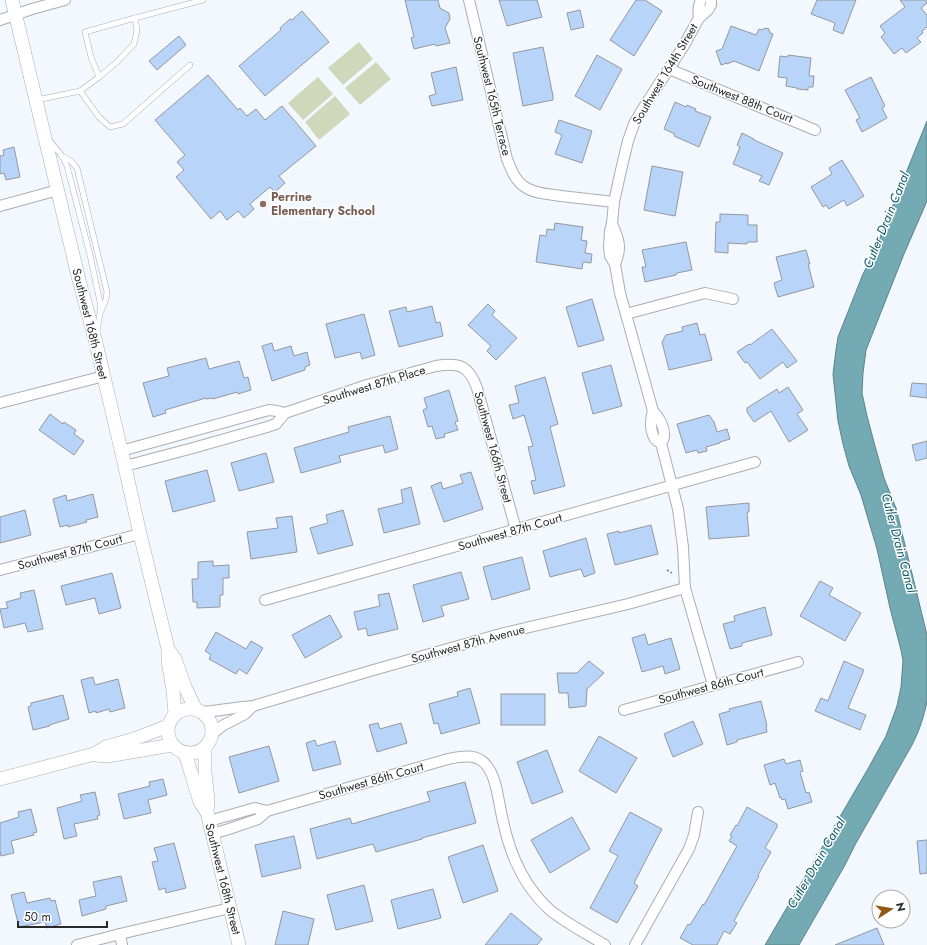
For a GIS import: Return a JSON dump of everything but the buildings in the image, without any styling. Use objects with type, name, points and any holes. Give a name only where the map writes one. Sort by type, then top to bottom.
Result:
[{"type":"street","name":"Southwest 168th Street","points":[[12,0],[85,304],[96,342],[168,649],[168,661],[175,714]]},
{"type":"street","points":[[0,20],[15,14],[65,0]]},
{"type":"street","name":"Southwest 165th Terrace","points":[[469,0],[507,159],[519,183],[532,191],[614,202]]},
{"type":"street","name":"Southwest 164th Street","points":[[699,18],[698,13],[701,0]]},
{"type":"street","name":"Southwest 164th Street","points":[[711,0],[711,5],[708,10],[699,18],[669,70],[634,124],[624,155],[614,202],[612,224],[619,241],[618,257],[615,264],[620,293],[652,411],[658,417],[663,430],[664,437],[662,443],[673,486],[681,527],[685,588],[713,685]]},
{"type":"street","name":"Southwest 88th Court","points":[[669,70],[815,130]]},
{"type":"street","points":[[0,206],[58,190]]},
{"type":"street","points":[[626,314],[706,293],[733,299]]},
{"type":"street","name":"Southwest 87th Place","points":[[125,466],[276,424],[285,413],[367,385],[436,366],[456,365],[464,368]]},
{"type":"street","name":"Southwest 166th Street","points":[[464,368],[470,374],[477,388],[516,530]]},
{"type":"street","points":[[0,403],[104,376]]},
{"type":"street","name":"Southwest 87th Place","points":[[122,451],[269,410],[285,413]]},
{"type":"street","name":"Southwest 87th Court","points":[[265,600],[755,462]]},
{"type":"street","name":"Southwest 87th Court","points":[[0,570],[140,534]]},
{"type":"street","name":"Southwest 87th Avenue","points":[[199,711],[225,710],[241,706],[253,706],[504,633],[622,606],[685,588]]},
{"type":"street","name":"Southwest 168th Street","points":[[168,649],[175,659],[185,687],[199,711]]},
{"type":"street","name":"Southwest 86th Court","points":[[624,710],[798,662]]},
{"type":"street","name":"Southwest 87th Avenue","points":[[212,734],[222,726],[245,714],[253,706]]},
{"type":"street","points":[[190,709],[199,711],[206,716],[210,722],[212,728],[211,739],[205,748],[199,752],[192,754],[184,753],[172,745],[169,739],[168,726],[170,720],[175,714],[184,710],[190,709]]},
{"type":"street","points":[[0,779],[94,754],[106,748],[168,726]]},
{"type":"street","points":[[94,754],[107,756],[172,745]]},
{"type":"street","name":"Southwest 168th Street","points":[[205,748],[208,817],[240,945]]},
{"type":"street","name":"Southwest 168th Street","points":[[184,753],[200,802],[208,817]]},
{"type":"street","name":"Southwest 86th Court","points":[[212,834],[258,819],[267,811],[448,759],[466,756],[476,757],[487,765],[491,772],[508,844],[517,866],[528,884],[551,910],[579,930],[606,945]]},
{"type":"street","name":"Southwest 86th Court","points":[[208,817],[255,808],[267,811]]},
{"type":"street","points":[[636,945],[689,849],[694,835],[698,812]]},
{"type":"street","points":[[77,945],[230,908]]},
{"type":"street","points":[[120,934],[122,945]]},
{"type":"lane","points":[[99,78],[91,57],[85,32],[203,0]]},
{"type":"lane","points":[[36,100],[80,91],[99,78],[134,44],[137,30],[135,18]]},
{"type":"lane","points":[[80,91],[99,117],[110,127],[123,124],[190,65]]},
{"type":"lane","points":[[44,132],[62,156],[67,166],[90,255],[100,302],[96,342]]},
{"type":"lane","points":[[62,156],[70,160],[77,168],[104,278],[107,292],[106,299],[100,313]]},
{"type":"path","points":[[667,570],[672,573]]},
{"type":"green space","points":[[359,42],[373,59],[343,85],[328,68]]},
{"type":"green space","points":[[376,62],[391,79],[360,105],[345,88]]},
{"type":"green space","points":[[318,77],[333,94],[303,120],[288,103]]},
{"type":"green space","points":[[335,96],[350,114],[319,140],[305,122]]},
{"type":"water","name":"Cutler Drain Canal","points":[[927,121],[927,201],[904,254],[866,350],[862,393],[884,478],[896,508],[927,635],[927,701],[921,724],[912,745],[799,945],[765,945],[886,736],[897,706],[901,687],[903,661],[901,650],[877,549],[861,495],[849,466],[843,444],[838,421],[833,374],[838,337]]},
{"type":"place","name":"Perrine Elementary School","points":[[263,204]]}]
